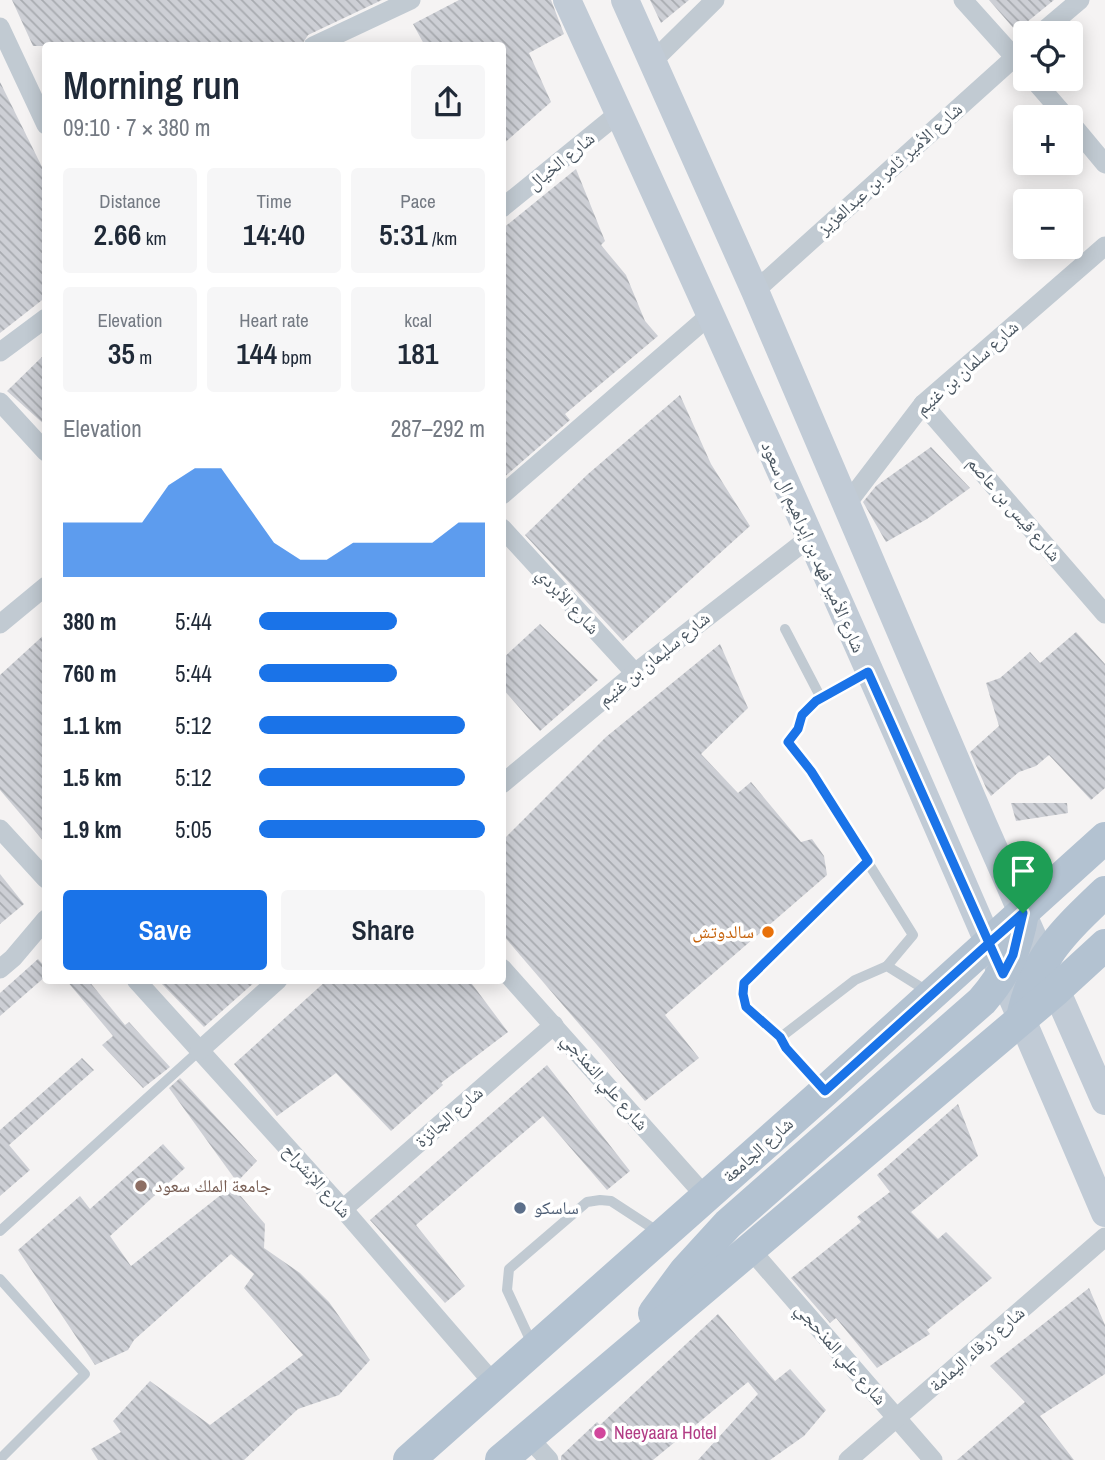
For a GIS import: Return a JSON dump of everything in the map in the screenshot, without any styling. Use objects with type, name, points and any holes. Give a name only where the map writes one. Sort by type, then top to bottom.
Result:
[{"type":"main road","name":"شارع الأمير فهد بن إبراهيم ال سعود","points":[[567,0],[1003,974],[1105,1213]]},
{"type":"main road","points":[[625,0],[755,291],[1105,1101]]},
{"type":"main road","name":"شارع الجامعة","points":[[409,1460],[1105,838]]},
{"type":"main road","points":[[1021,1018],[1033,978],[1043,959],[1068,927],[1105,892]]},
{"type":"main road","points":[[631,1350],[679,1280],[728,1224],[982,1001],[1003,974],[1013,955],[1023,913]]},
{"type":"main road","points":[[501,1460],[1056,990],[1105,945]]},
{"type":"street","points":[[322,42],[411,0]]},
{"type":"street","points":[[653,61],[715,0]]},
{"type":"street","points":[[962,0],[1013,49]]},
{"type":"street","points":[[1055,21],[1080,0]]},
{"type":"street","points":[[0,27],[42,116]]},
{"type":"street","name":"شارع الأمير ثامر بن عبدالعزيز","points":[[755,291],[1013,66]]},
{"type":"street","points":[[1043,91],[1056,105]]},
{"type":"street","name":"شارع الخيال","points":[[506,205],[619,113]]},
{"type":"street","points":[[1083,137],[1105,164]]},
{"type":"street","name":"شارع سلمان بن غنيم","points":[[846,505],[923,404],[1105,246]]},
{"type":"street","points":[[506,492],[710,315]]},
{"type":"street","points":[[0,352],[42,321]]},
{"type":"street","points":[[0,402],[42,448]]},
{"type":"street","name":"شارع قيس بن عاصم","points":[[923,404],[1105,614]]},
{"type":"street","name":"شارع الأبردي","points":[[506,532],[635,673]]},
{"type":"street","name":"شارع سليمان بن غنيم","points":[[506,781],[635,673],[809,538]]},
{"type":"street","points":[[0,624],[42,589]]},
{"type":"street","points":[[0,829],[42,875]]},
{"type":"street","points":[[0,969],[42,924]]},
{"type":"street","name":"شارع علي النمذجي","points":[[506,972],[706,1197]]},
{"type":"street","name":"شارع الإنشراح","points":[[140,984],[343,1209],[495,1385]]},
{"type":"street","points":[[199,1051],[274,984]]},
{"type":"street","name":"شارع الجائزة","points":[[343,1209],[554,1025]]},
{"type":"street","name":"شارع زرقاء اليمامة","points":[[848,1460],[1105,1237]]},
{"type":"street","name":"شارع علي المذحجي","points":[[750,1249],[933,1460]]},
{"type":"street","points":[[528,1437],[550,1460]]},
{"type":"lane","points":[[785,629],[821,698]]},
{"type":"lane","points":[[780,1037],[855,980],[887,966],[913,935],[811,771],[788,742],[798,729],[802,715],[821,698],[868,672]]},
{"type":"lane","points":[[825,1091],[786,1048],[780,1037],[746,1007],[744,983],[868,861]]},
{"type":"lane","points":[[887,966],[931,993]]},
{"type":"lane","points":[[0,1231],[199,1051]]},
{"type":"lane","points":[[535,1350],[506,1290],[509,1269],[587,1202],[611,1202],[663,1235]]},
{"type":"lane","points":[[0,1279],[85,1374],[0,1459]]},
{"type":"building","points":[[12,0],[382,0],[308,35],[304,42],[42,42],[42,46],[33,46]]},
{"type":"building","points":[[459,0],[551,0],[564,34],[529,53],[551,102],[506,141],[506,42],[423,42],[413,24]]},
{"type":"building","points":[[650,0],[689,0],[661,23]]},
{"type":"building","points":[[989,0],[1054,0],[1028,21],[1013,21],[1013,28]]},
{"type":"building","points":[[0,82],[42,167],[42,300],[0,333]]},
{"type":"building","points":[[576,169],[605,241],[601,245],[626,275],[645,321],[658,336],[565,414],[570,420],[506,476],[506,226]]},
{"type":"building","points":[[42,357],[42,422],[7,391]]},
{"type":"building","points":[[680,395],[711,464],[750,526],[623,641],[525,535],[588,474]]},
{"type":"building","points":[[931,447],[970,488],[927,519],[886,542],[863,502],[876,486]]},
{"type":"building","points":[[540,624],[598,680],[540,731],[506,693],[506,655]]},
{"type":"building","points":[[1076,632],[1105,664],[1105,788],[1091,800],[1049,755],[1036,766],[1019,772],[991,796],[970,752],[999,726],[986,683],[1000,678],[1030,652],[1040,663]]},
{"type":"building","points":[[42,637],[42,839],[0,790],[0,675]]},
{"type":"building","points":[[720,644],[748,708],[701,754],[738,793],[751,782],[801,842],[812,839],[824,856],[827,875],[665,1015],[699,1058],[645,1101],[506,939],[506,837],[606,737]]},
{"type":"building","points":[[1011,803],[1067,803],[1068,813],[1016,821]]},
{"type":"building","points":[[0,874],[24,904],[0,924]]},
{"type":"building","points":[[38,959],[42,964],[42,979],[0,1016],[0,993]]},
{"type":"building","points":[[69,984],[91,984],[125,1025],[129,1022],[170,1067],[143,1088],[102,1045],[113,1036]]},
{"type":"building","points":[[162,984],[252,984],[204,1027]]},
{"type":"building","points":[[323,984],[472,984],[508,1032],[441,1083],[443,1085],[391,1131],[336,1073],[277,1116],[234,1064]]},
{"type":"building","points":[[82,1058],[94,1070],[9,1145],[30,1170],[0,1196],[0,1130]]},
{"type":"building","points":[[547,1065],[630,1171],[607,1190],[543,1116],[416,1225],[465,1286],[445,1303],[370,1220]]},
{"type":"building","points":[[180,1078],[257,1161],[237,1182],[169,1088]]},
{"type":"building","points":[[958,1104],[978,1156],[911,1212],[938,1239],[946,1232],[992,1278],[927,1330],[930,1334],[877,1368],[836,1318],[830,1323],[791,1278],[861,1222],[857,1217],[890,1192],[877,1175]]},
{"type":"building","points":[[163,1144],[185,1168],[110,1236],[131,1266],[232,1186],[265,1224],[264,1248],[300,1273],[329,1302],[370,1360],[339,1395],[298,1409],[244,1460],[98,1460],[91,1449],[121,1432],[113,1421],[150,1381],[210,1425],[303,1355],[244,1288],[254,1274],[231,1254],[134,1340],[128,1350],[95,1365],[18,1250],[80,1196],[90,1209]]},
{"type":"building","points":[[1089,1288],[1105,1325],[1105,1374],[1040,1416],[1074,1460],[957,1460],[1025,1402],[990,1366]]},
{"type":"building","points":[[718,1314],[775,1381],[790,1369],[826,1410],[804,1436],[770,1460],[698,1460],[758,1394],[748,1382],[653,1460],[561,1460],[561,1456],[597,1422],[600,1425]]},
{"type":"place","name":"سالدوتش","points":[[768,932]]},
{"type":"place","name":"جامعة الملك سعود","points":[[141,1186]]},
{"type":"place","name":"ساسكو","points":[[520,1208]]},
{"type":"place","name":"Neeyaara Hotel","points":[[600,1433]]},
{"type":"route","points":[[1023,913],[989,943],[868,672],[816,701],[802,715],[798,729],[788,742],[811,771],[868,861],[744,983],[743,994],[746,1007],[780,1037],[786,1048],[825,1091],[989,943],[1003,974],[1013,955],[1023,913]]}]
